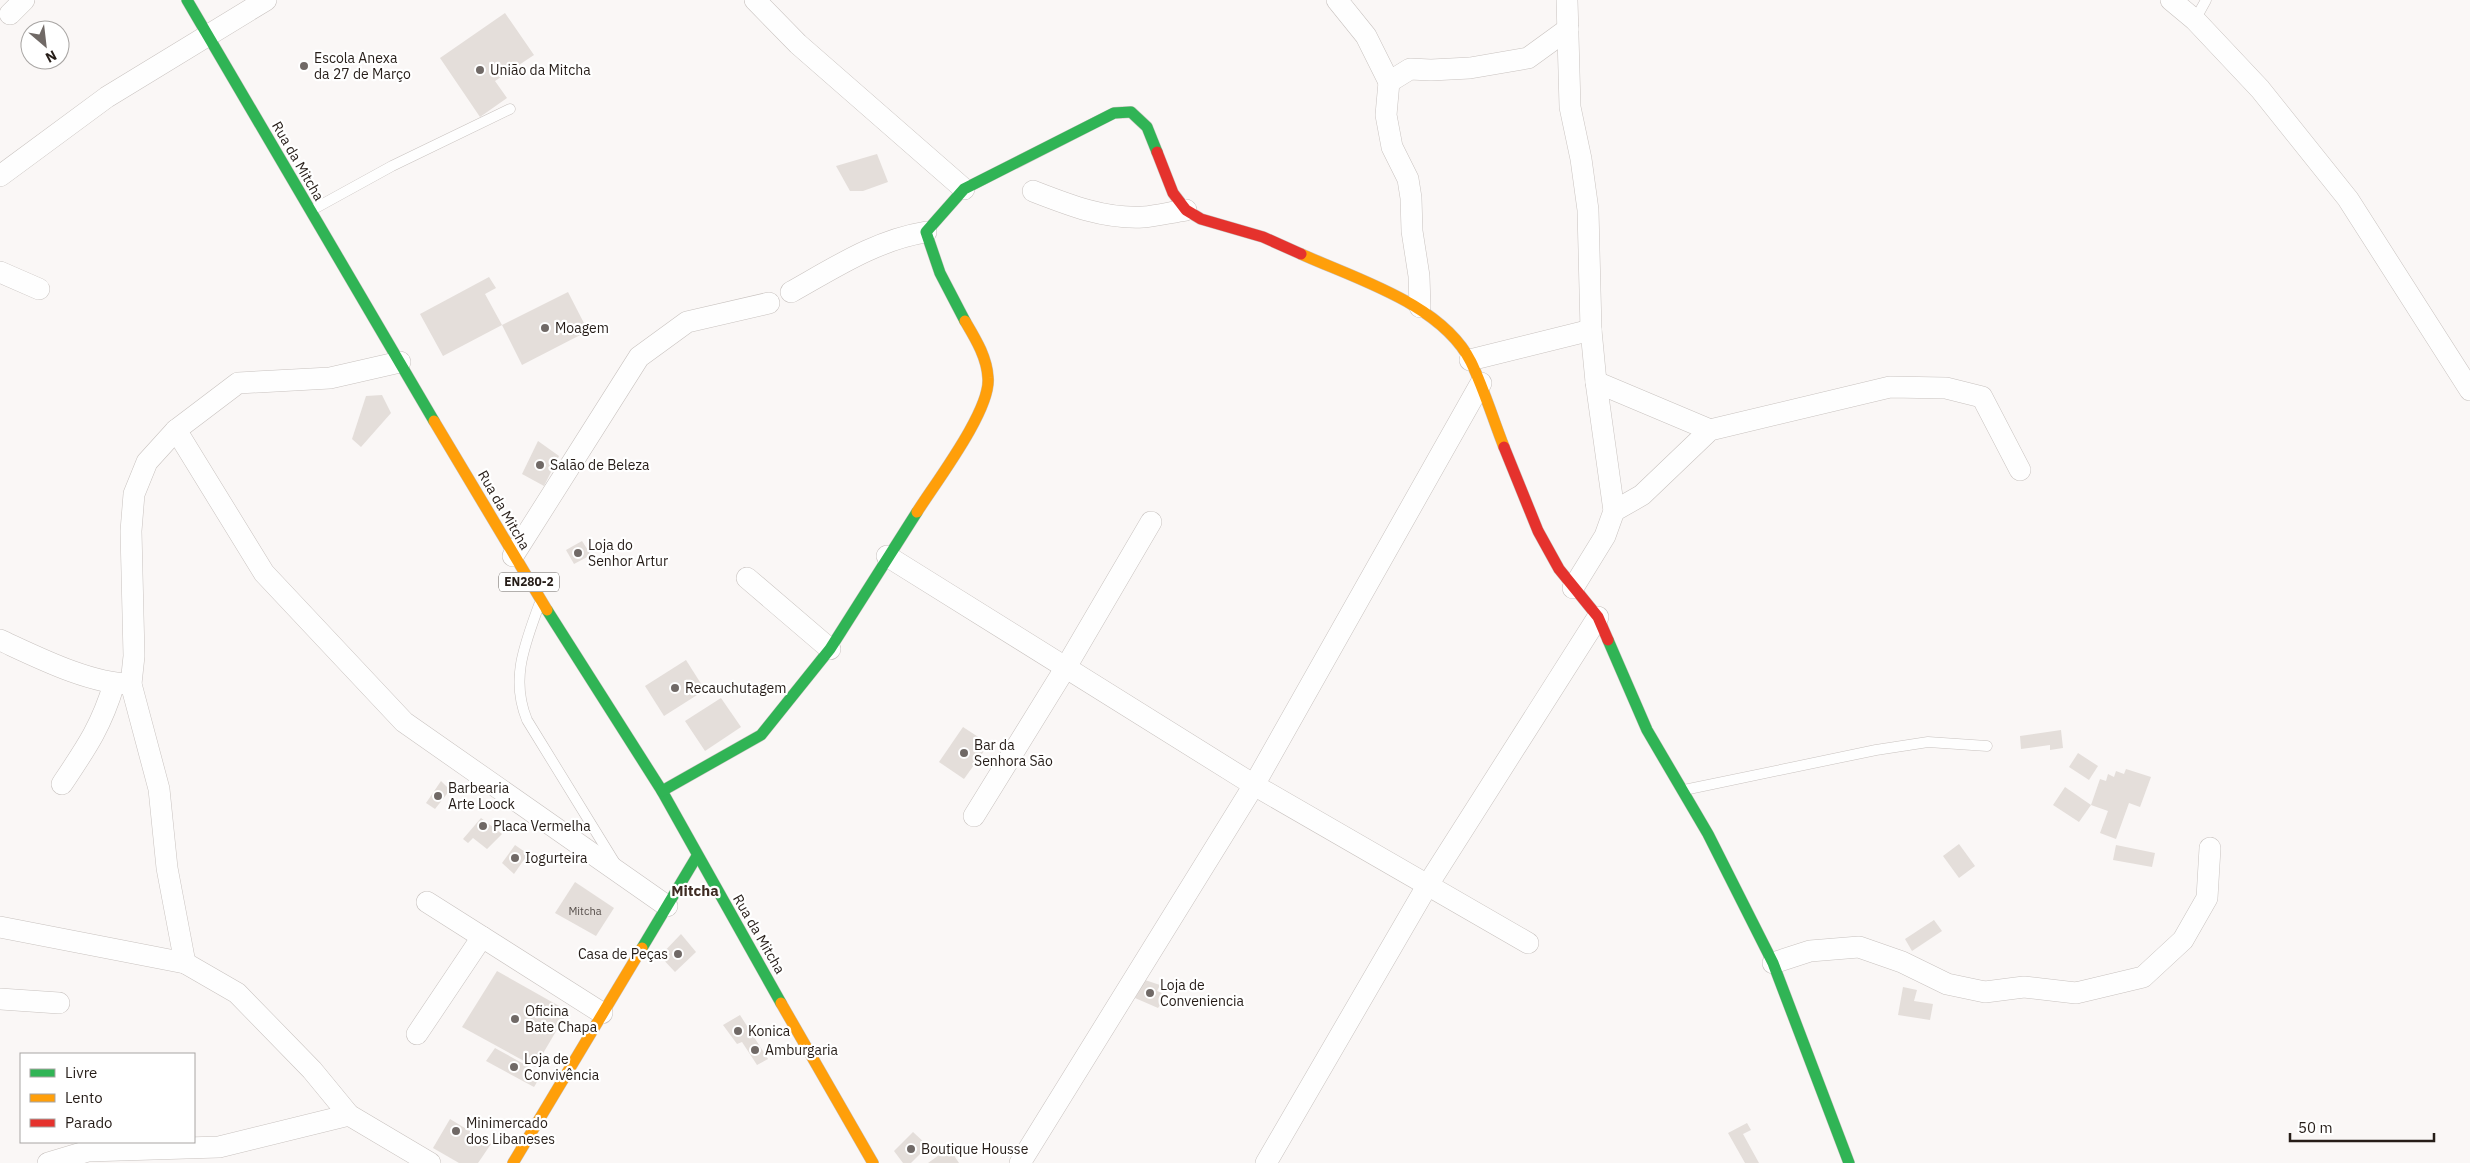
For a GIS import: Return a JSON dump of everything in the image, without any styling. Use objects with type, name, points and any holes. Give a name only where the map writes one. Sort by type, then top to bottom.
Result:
[{"type":"street","name":"Rua da Mitcha","points":[[187,0],[540,601],[662,791],[697,856],[873,1163]]},
{"type":"street","points":[[0,176],[107,97],[266,0]]},
{"type":"street","points":[[756,0],[798,44],[964,189]]},
{"type":"street","points":[[1337,0],[1366,36],[1388,82],[1386,115],[1392,147],[1408,179],[1410,188],[1420,307]]},
{"type":"street","points":[[1567,0],[1570,107],[1581,159],[1588,210],[1591,330],[1596,382],[1614,511],[1605,536],[1573,588]]},
{"type":"street","points":[[2171,0],[2195,20],[2260,89],[2348,199],[2470,390]]},
{"type":"street","points":[[1388,82],[1410,69],[1470,68],[1528,58],[1568,30]]},
{"type":"street","points":[[791,292],[879,245],[926,232],[964,189],[1008,165],[1114,113],[1131,112],[1147,127],[1173,193],[1186,210],[1201,219],[1263,237],[1420,307],[1445,328],[1470,360],[1481,383],[1538,531],[1559,570],[1598,617],[1647,730],[1708,834],[1773,963],[1850,1163]]},
{"type":"street","points":[[1033,191],[1083,210],[1109,214],[1143,217],[1186,210]]},
{"type":"street","points":[[662,791],[761,735],[830,649],[887,556],[972,425],[988,392],[988,370],[981,351],[950,296],[929,247],[926,232]]},
{"type":"street","points":[[0,272],[39,289]]},
{"type":"street","points":[[513,556],[639,358],[687,322],[769,303]]},
{"type":"street","points":[[1470,360],[1591,330]]},
{"type":"street","points":[[62,784],[90,744],[122,684],[134,656],[131,531],[134,494],[147,462],[176,430],[238,383],[330,378],[400,362]]},
{"type":"street","points":[[1596,382],[1710,430]]},
{"type":"street","points":[[1020,1163],[1254,785],[1481,383]]},
{"type":"street","points":[[1614,511],[1642,494],[1710,430],[1890,388],[1946,388],[1982,397],[2020,470]]},
{"type":"street","points":[[176,430],[264,573],[404,722],[667,906]]},
{"type":"street","points":[[974,816],[1066,667],[1151,522]]},
{"type":"street","points":[[887,556],[1254,785],[1528,943]]},
{"type":"street","points":[[747,578],[830,649]]},
{"type":"street","points":[[1266,1163],[1427,886],[1598,617]]},
{"type":"street","points":[[0,640],[44,661],[122,684]]},
{"type":"street","points":[[122,684],[159,789],[167,868],[185,964]]},
{"type":"street","points":[[1773,963],[1810,951],[1859,947],[1902,962],[1947,984],[1985,992],[2024,987],[2076,993],[2142,977],[2183,940],[2207,898],[2210,848]]},
{"type":"street","points":[[513,1163],[697,856]]},
{"type":"street","points":[[426,902],[602,1013]]},
{"type":"street","points":[[0,927],[185,964],[236,993],[312,1070],[350,1115],[430,1163]]},
{"type":"street","points":[[417,1034],[482,936]]},
{"type":"street","points":[[0,999],[60,1003]]},
{"type":"street","points":[[56,1162],[88,1151],[219,1147],[350,1115]]},
{"type":"lane","points":[[2195,20],[2206,0]]},
{"type":"lane","points":[[310,211],[392,166],[510,109]]},
{"type":"lane","points":[[540,601],[532,624],[518,680],[520,702],[527,720],[623,875]]},
{"type":"lane","points":[[1683,790],[1876,750],[1928,742],[1987,746]]},
{"type":"building","name":"União da Mitcha","points":[[505,13],[534,55],[495,81],[507,98],[480,117],[440,58]]},
{"type":"building","points":[[877,154],[888,182],[863,191],[850,191],[836,166]]},
{"type":"building","points":[[489,277],[496,288],[485,294],[502,325],[443,356],[420,314]]},
{"type":"building","name":"Moagem","points":[[568,292],[588,331],[522,365],[502,325]]},
{"type":"building","points":[[382,395],[391,413],[361,447],[352,439],[366,396]]},
{"type":"building","name":"Salão de Beleza","points":[[538,441],[559,456],[544,486],[522,474]]},
{"type":"building","name":"Loja do Senhor Artur","points":[[582,541],[591,555],[574,564],[566,550]]},
{"type":"building","name":"Recauchutagem","points":[[686,660],[705,690],[664,716],[645,686]]},
{"type":"building","points":[[721,698],[741,727],[705,751],[685,721]]},
{"type":"building","name":"Bar da Senhora São","points":[[963,727],[989,744],[964,779],[939,762]]},
{"type":"building","points":[[2061,730],[2063,748],[2050,750],[2050,745],[2021,749],[2020,736]]},
{"type":"building","points":[[2078,753],[2098,766],[2089,780],[2069,767]]},
{"type":"building","points":[[2126,769],[2151,777],[2140,807],[2129,803],[2116,839],[2100,833],[2108,811],[2091,805],[2100,779],[2106,781],[2108,774],[2114,777],[2116,771],[2124,774]]},
{"type":"building","name":"Barbearia Arte Loock","points":[[441,781],[450,790],[435,809],[426,803]]},
{"type":"building","points":[[2065,787],[2091,805],[2079,822],[2053,805]]},
{"type":"building","name":"Placa Vermelha","points":[[481,818],[502,834],[487,849],[473,838],[468,843],[463,839]]},
{"type":"building","points":[[1959,844],[1975,866],[1959,878],[1943,856]]},
{"type":"building","name":"Iogurteira","points":[[515,845],[528,854],[514,874],[502,863]]},
{"type":"building","points":[[2116,845],[2155,853],[2152,867],[2113,860]]},
{"type":"building","points":[[575,882],[614,908],[596,936],[555,913]]},
{"type":"building","points":[[1934,920],[1942,931],[1912,951],[1905,939]]},
{"type":"building","name":"Casa de Peças","points":[[681,934],[696,952],[675,972],[660,956]]},
{"type":"building","name":"Oficina Bate Chapa","points":[[497,971],[568,1011],[535,1067],[462,1027]]},
{"type":"building","name":"Loja de Conveniencia","points":[[1145,980],[1160,985],[1157,991],[1167,995],[1158,1008],[1135,998]]},
{"type":"building","points":[[1903,987],[1917,990],[1914,1001],[1933,1004],[1930,1020],[1898,1015]]},
{"type":"building","points":[[740,1015],[768,1059],[757,1065],[742,1042],[737,1044],[723,1025]]},
{"type":"building","name":"Loja de Convivência","points":[[495,1048],[542,1074],[534,1087],[486,1061]]},
{"type":"building","name":"Minimercado dos Libaneses","points":[[450,1119],[491,1144],[478,1163],[459,1163],[433,1148]]},
{"type":"building","points":[[1747,1123],[1751,1130],[1743,1134],[1759,1163],[1745,1163],[1728,1133]]},
{"type":"building","name":"Boutique Housse","points":[[913,1132],[928,1146],[911,1163],[903,1163],[894,1151]]},
{"type":"building","points":[[949,1148],[959,1163],[928,1163]]},
{"type":"traffic: fast","points":[[187,0],[434,421]]},
{"type":"traffic: fast","points":[[965,321],[940,273],[926,232],[964,189],[1114,113],[1131,112],[1147,127],[1157,152]]},
{"type":"traffic: fast","points":[[662,791],[761,735],[830,649],[917,512]]},
{"type":"traffic: fast","points":[[547,610],[662,791],[781,1003]]},
{"type":"traffic: fast","points":[[1608,640],[1647,730],[1708,834],[1773,963],[1849,1163]]},
{"type":"traffic: fast","points":[[642,948],[697,856]]},
{"type":"traffic: slow","points":[[1301,254],[1396,296],[1440,324],[1458,342],[1471,362],[1504,447]]},
{"type":"traffic: slow","points":[[917,512],[961,446],[972,427],[987,392],[988,378],[985,363],[980,348],[965,321]]},
{"type":"traffic: slow","points":[[434,421],[547,610]]},
{"type":"traffic: slow","points":[[513,1163],[642,948]]},
{"type":"traffic: slow","points":[[781,1003],[873,1163]]},
{"type":"traffic: jam","points":[[1157,152],[1173,193],[1186,210],[1201,219],[1263,237],[1301,254]]},
{"type":"traffic: jam","points":[[1504,447],[1538,531],[1559,569],[1598,617],[1608,640]]},
{"type":"place","name":"Escola Anexa da 27 de Março","points":[[304,66]]},
{"type":"place","name":"União da Mitcha","points":[[480,70]]},
{"type":"place","name":"Moagem","points":[[545,328]]},
{"type":"place","name":"Salão de Beleza","points":[[540,465]]},
{"type":"place","name":"Loja do Senhor Artur","points":[[578,553]]},
{"type":"place","name":"Recauchutagem","points":[[675,688]]},
{"type":"place","name":"Bar da Senhora São","points":[[964,753]]},
{"type":"place","name":"Barbearia Arte Loock","points":[[438,796]]},
{"type":"place","name":"Placa Vermelha","points":[[483,826]]},
{"type":"place","name":"Iogurteira","points":[[515,858]]},
{"type":"place","name":"Casa de Peças","points":[[678,954]]},
{"type":"place","name":"Loja de Conveniencia","points":[[1150,993]]},
{"type":"place","name":"Oficina Bate Chapa","points":[[515,1019]]},
{"type":"place","name":"Konica","points":[[738,1031]]},
{"type":"place","name":"Amburgaria","points":[[755,1050]]},
{"type":"place","name":"Loja de Convivência","points":[[514,1067]]},
{"type":"place","name":"Minimercado dos Libaneses","points":[[456,1131]]},
{"type":"place","name":"Boutique Housse","points":[[911,1149]]},
{"type":"district","name":"Mitcha","points":[[695,891]]}]
